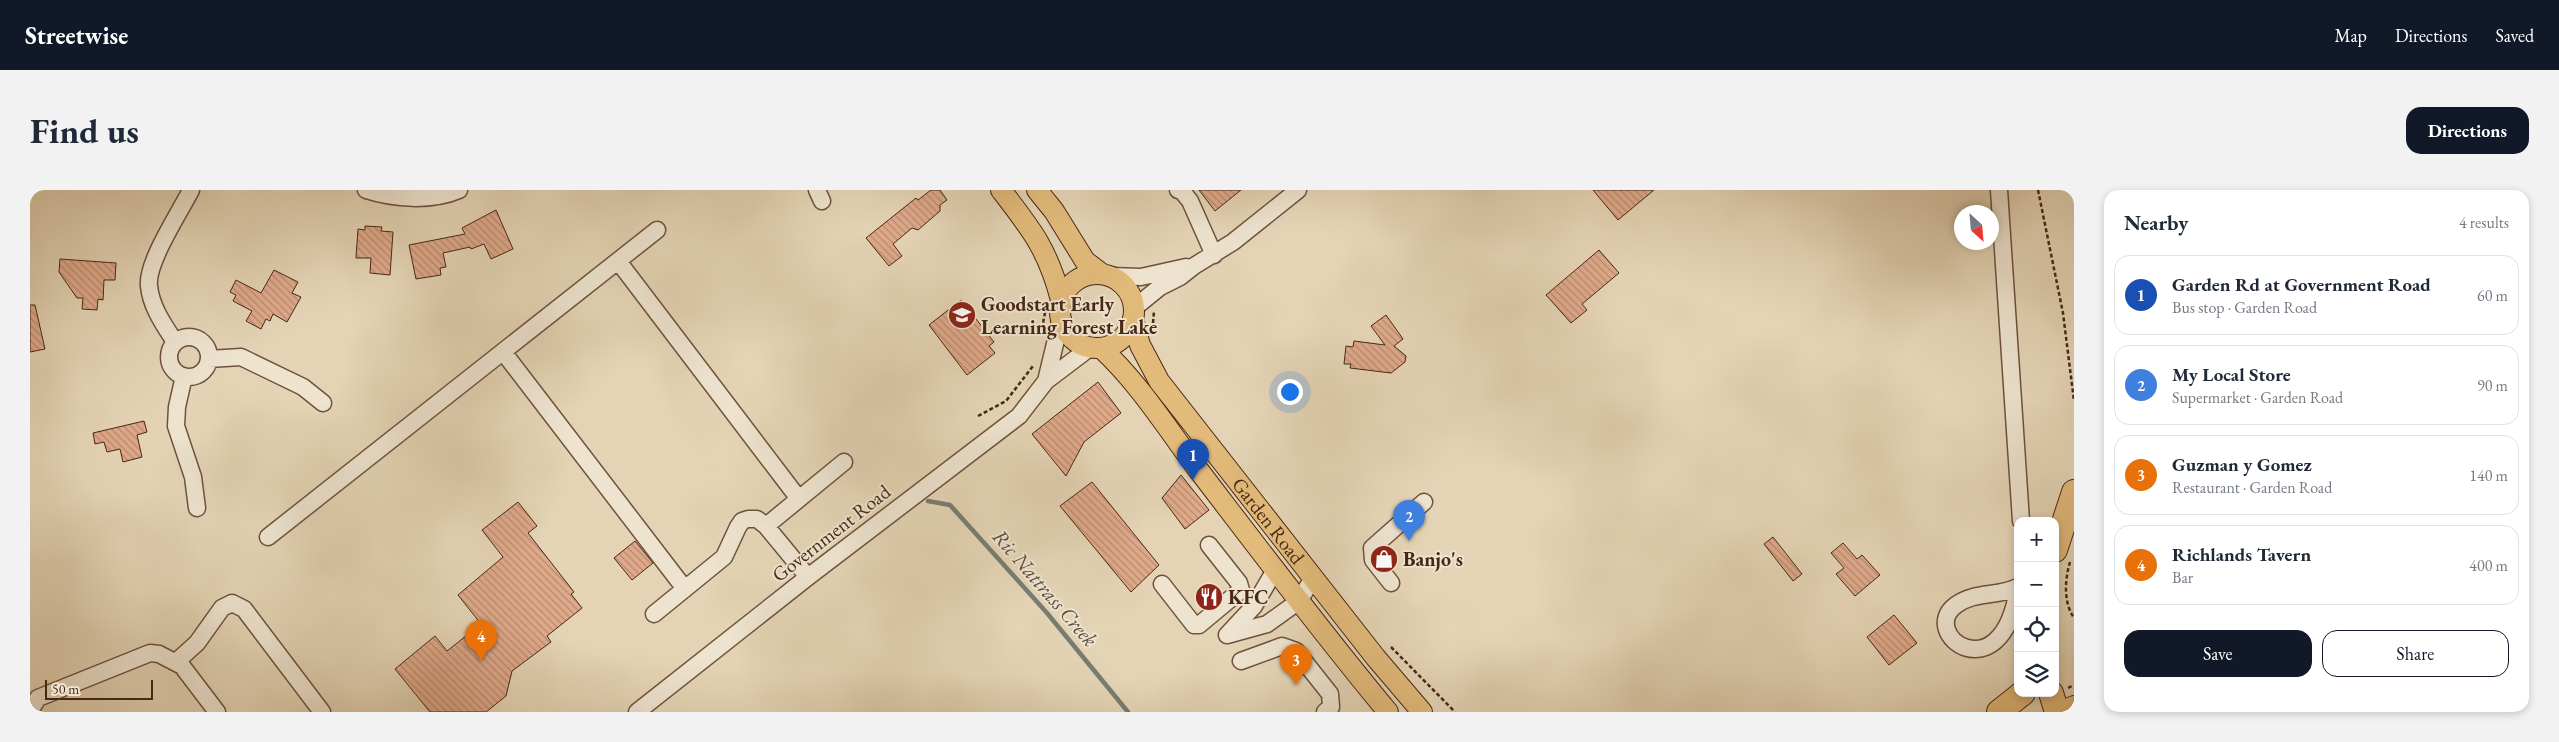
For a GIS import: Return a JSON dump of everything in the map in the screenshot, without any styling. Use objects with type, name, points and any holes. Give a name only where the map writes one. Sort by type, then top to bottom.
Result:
[{"type":"highway","points":[[2063,553],[2074,492]]},
{"type":"highway","points":[[2000,712],[2018,697]]},
{"type":"highway","points":[[2053,697],[2059,712]]},
{"type":"main road","points":[[1001,190],[1043,247],[1053,271],[1056,308],[1072,338],[1096,347],[1122,338],[1129,330],[1134,314],[1128,289],[1085,260],[1054,211],[1036,190]]},
{"type":"main road","points":[[1056,308],[1066,291],[1081,277],[1107,275]]},
{"type":"main road","name":"Garden Road","points":[[1134,314],[1143,352],[1159,381],[1422,712]]},
{"type":"main road","name":"Garden Road","points":[[1096,347],[1134,383],[1275,570],[1388,712]]},
{"type":"main road","points":[[2059,712],[2074,706]]},
{"type":"street","points":[[175,342],[158,314],[151,298],[149,272],[191,190]]},
{"type":"street","points":[[366,190],[384,196],[428,197],[459,190]]},
{"type":"street","points":[[1178,190],[1190,201],[1214,254]]},
{"type":"street","points":[[1134,314],[1151,293],[1180,277],[1233,242],[1298,190]]},
{"type":"street","points":[[1999,190],[2021,517]]},
{"type":"street","points":[[268,537],[504,353],[657,230]]},
{"type":"street","points":[[618,261],[799,499]]},
{"type":"street","points":[[1107,275],[1141,277],[1194,266]]},
{"type":"street","name":"Government Road","points":[[1046,381],[1056,308]]},
{"type":"street","points":[[188,337],[195,338],[205,346],[209,358],[206,366],[199,374],[184,376],[178,374],[170,364],[169,352],[175,342],[188,337]]},
{"type":"street","name":"Government Road","points":[[637,712],[808,577],[1019,416],[1046,381],[1096,347]]},
{"type":"street","points":[[504,353],[685,589]]},
{"type":"street","points":[[209,358],[241,357],[303,387],[323,403]]},
{"type":"street","points":[[184,376],[177,407],[176,426],[192,477],[198,508]]},
{"type":"street","points":[[766,526],[844,462]]},
{"type":"street","points":[[1391,583],[1372,560],[1372,548],[1424,502]]},
{"type":"street","points":[[654,614],[724,557],[742,521],[757,520],[766,526],[808,577]]},
{"type":"street","points":[[1162,584],[1194,625],[1199,625],[1241,590],[1239,583],[1209,545]]},
{"type":"street","points":[[1275,570],[1254,606],[1227,634],[1266,624],[1299,601],[1314,578]]},
{"type":"street","points":[[2018,588],[2011,619],[2000,638],[1992,646],[1969,650],[1957,644],[1950,637],[1946,628],[1948,616],[1954,606],[1979,595],[2000,593],[2018,588]]},
{"type":"street","points":[[176,662],[197,643],[222,608],[232,603],[244,610],[322,712]]},
{"type":"street","points":[[1241,661],[1282,646],[1296,651],[1330,694],[1331,707],[1325,712]]},
{"type":"street","points":[[30,711],[38,698],[150,653],[159,654],[182,666],[217,712]]},
{"type":"path","points":[[2038,190],[2063,313],[2074,401]]},
{"type":"path","points":[[1042,334],[1056,308]]},
{"type":"path","points":[[978,416],[1006,401],[1037,359]]},
{"type":"path","points":[[2063,553],[2068,571],[2066,594],[2068,610],[2074,618]]},
{"type":"building","points":[[931,190],[940,190],[947,200],[940,205],[940,211],[918,230],[912,228],[893,244],[902,256],[889,266],[866,238],[916,198],[918,200]]},
{"type":"building","points":[[1199,190],[1241,190],[1215,211]]},
{"type":"building","points":[[1593,190],[1654,190],[1618,220]]},
{"type":"building","points":[[496,210],[513,249],[491,259],[484,244],[471,249],[470,247],[443,253],[446,267],[440,268],[441,275],[416,279],[409,245],[465,234],[462,228]]},
{"type":"building","points":[[365,226],[382,227],[381,231],[393,232],[390,275],[370,273],[371,258],[356,258],[358,229],[365,230]]},
{"type":"building","points":[[1599,250],[1619,273],[1582,304],[1587,310],[1571,323],[1546,295]]},
{"type":"building","points":[[60,259],[116,263],[115,280],[104,280],[103,300],[98,299],[97,310],[82,309],[83,298],[77,298],[59,272]]},
{"type":"building","points":[[274,270],[298,282],[292,293],[301,297],[287,322],[273,314],[270,321],[266,319],[261,329],[246,321],[252,311],[233,301],[236,295],[230,292],[236,280],[261,293]]},
{"type":"building","points":[[961,300],[994,342],[989,346],[995,353],[967,375],[929,325]]},
{"type":"building","points":[[30,305],[35,305],[45,349],[30,352]]},
{"type":"building","points":[[1386,315],[1403,339],[1394,346],[1406,356],[1405,362],[1391,373],[1350,368],[1351,364],[1344,364],[1346,346],[1353,347],[1354,341],[1385,345],[1371,326]]},
{"type":"building","points":[[1098,382],[1121,413],[1084,442],[1066,476],[1032,434]]},
{"type":"building","points":[[144,421],[147,432],[137,435],[142,457],[123,462],[120,449],[107,452],[104,442],[95,444],[93,433]]},
{"type":"building","points":[[1181,475],[1209,510],[1185,529],[1162,498]]},
{"type":"building","points":[[1092,482],[1159,565],[1131,592],[1060,506]]},
{"type":"building","points":[[518,502],[537,526],[528,533],[574,592],[571,594],[582,608],[547,636],[551,642],[512,671],[506,696],[486,712],[430,712],[395,669],[435,636],[447,651],[481,624],[458,595],[503,557],[482,530]]},
{"type":"building","points":[[1773,537],[1802,574],[1793,581],[1764,544]]},
{"type":"building","points":[[635,541],[653,563],[632,580],[614,558]]},
{"type":"building","points":[[1843,543],[1857,559],[1862,555],[1880,575],[1855,596],[1836,574],[1844,568],[1831,553]]},
{"type":"building","points":[[1894,615],[1917,643],[1889,665],[1867,637]]},
{"type":"waterway","name":"Ric Nattrass Creek","points":[[928,501],[950,505],[1047,613],[1128,712]]},
{"type":"place","name":"Goodstart Early Learning Forest Lake","points":[[962,315]]},
{"type":"place","name":"Garden Rd at Government Road","points":[[1193,480]]},
{"type":"place","name":"My Local Store","points":[[1409,541]]},
{"type":"place","name":"Banjo's","points":[[1384,559]]},
{"type":"place","name":"KFC","points":[[1209,597]]},
{"type":"place","name":"Richlands Tavern","points":[[481,661]]},
{"type":"place","name":"Guzman y Gomez","points":[[1296,685]]}]
